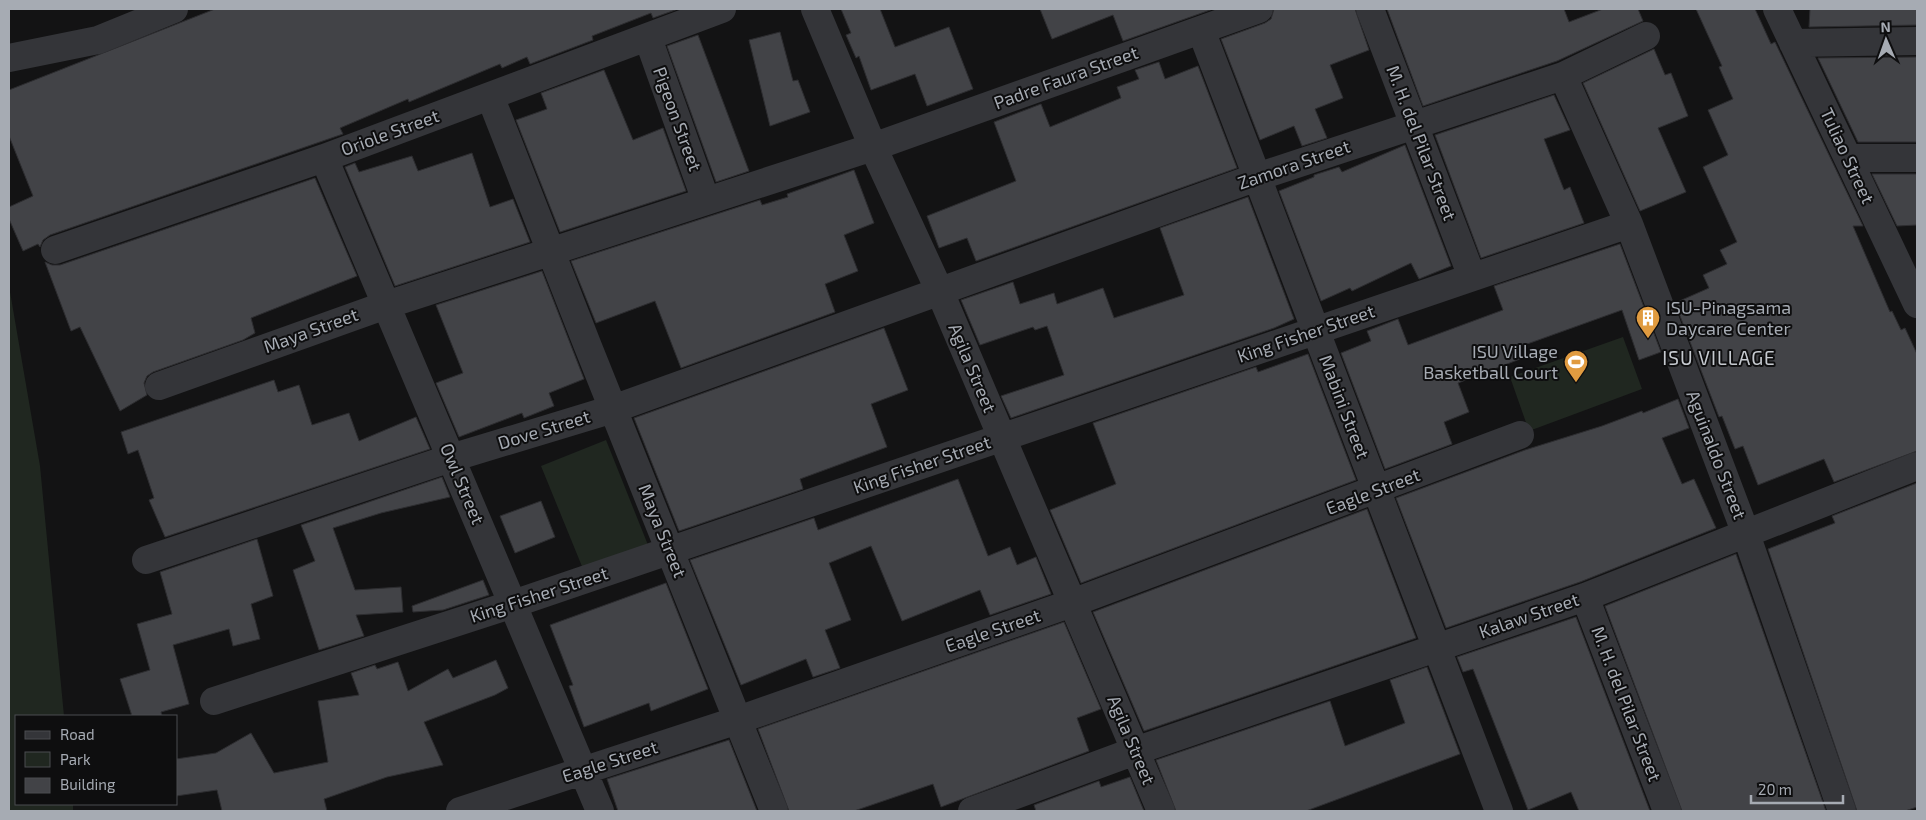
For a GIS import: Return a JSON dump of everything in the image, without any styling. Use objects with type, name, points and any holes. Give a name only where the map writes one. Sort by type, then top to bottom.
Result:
[{"type":"street","points":[[9,58],[98,40],[174,9]]},
{"type":"street","name":"Oriole Street","points":[[55,250],[324,158],[722,9]]},
{"type":"street","name":"Agila Street","points":[[815,9],[873,147],[940,292],[1161,811]]},
{"type":"street","name":"Padre Faura Street","points":[[873,147],[1259,9]]},
{"type":"street","name":"M. H. del Pilar Street","points":[[1370,9],[1472,277]]},
{"type":"street","name":"Tuliao Street","points":[[1777,9],[1848,158],[1909,270],[1917,304]]},
{"type":"street","name":"Mabini Street","points":[[1201,30],[1498,811]]},
{"type":"street","name":"Zamora Street","points":[[940,292],[1257,177],[1563,76],[1646,36]]},
{"type":"street","name":"Pigeon Street","points":[[648,38],[706,201]]},
{"type":"street","points":[[1793,43],[1917,41]]},
{"type":"street","name":"Aguinaldo Street","points":[[1563,76],[1629,224],[1746,534],[1842,811]]},
{"type":"street","name":"Maya Street","points":[[490,96],[774,811]]},
{"type":"street","name":"Maya Street","points":[[159,386],[386,305],[873,147]]},
{"type":"street","name":"Owl Street","points":[[324,158],[600,811]]},
{"type":"street","points":[[1848,158],[1917,158]]},
{"type":"street","name":"King Fisher Street","points":[[214,701],[513,604],[1629,224]]},
{"type":"street","name":"Dove Street","points":[[146,560],[451,458],[613,409],[940,292]]},
{"type":"street","name":"Eagle Street","points":[[460,811],[738,720],[1072,603],[1376,491],[1520,435]]},
{"type":"street","name":"Kalaw Street","points":[[972,811],[1135,751],[1585,596],[1917,466]]},
{"type":"street","name":"M. H. del Pilar Street","points":[[1585,596],[1667,811]]},
{"type":"green space","points":[[9,286],[40,466],[64,715],[15,715],[15,805],[73,805],[73,811],[9,811]]},
{"type":"green space","name":"ISU Village Basketball Court","points":[[1623,337],[1642,389],[1529,431],[1510,377]]},
{"type":"green space","points":[[606,440],[654,560],[590,586],[541,466]]},
{"type":"building","points":[[215,9],[678,9],[653,18],[651,13],[592,36],[593,40],[530,64],[527,57],[502,68],[500,64],[409,102],[408,99],[340,128],[343,134],[50,235],[43,240],[40,247],[38,244],[23,251],[9,219],[9,207],[33,196],[9,136],[9,90]]},
{"type":"building","points":[[841,9],[880,9],[895,47],[949,27],[973,89],[927,106],[915,74],[871,90],[859,56],[856,58],[846,35],[851,33]]},
{"type":"building","points":[[1040,9],[1213,9],[1123,41],[1113,15],[1052,39]]},
{"type":"building","points":[[1274,9],[1355,9],[1369,50],[1330,65],[1343,98],[1315,109],[1327,138],[1302,146],[1294,126],[1260,140],[1221,39],[1265,23],[1271,19]]},
{"type":"building","points":[[1387,9],[1564,9],[1569,22],[1603,9],[1638,9],[1643,21],[1557,61],[1423,106]]},
{"type":"building","points":[[1696,9],[1755,9],[1771,44],[1775,42],[1863,226],[1853,226],[1890,312],[1892,311],[1901,330],[1905,328],[1917,354],[1917,451],[1834,482],[1824,459],[1758,485],[1743,446],[1735,449],[1722,416],[1719,417],[1675,303],[1709,288],[1703,275],[1727,264],[1720,250],[1737,242],[1703,167],[1728,155],[1708,110],[1733,99],[1719,67],[1722,66]]},
{"type":"building","points":[[1810,9],[1917,9],[1917,25],[1809,27]]},
{"type":"building","points":[[780,32],[793,81],[798,80],[810,112],[770,126],[749,40]]},
{"type":"building","points":[[698,35],[749,171],[716,182],[667,46]]},
{"type":"building","points":[[1654,49],[1665,75],[1671,73],[1688,116],[1658,128],[1686,192],[1640,211],[1583,83]]},
{"type":"building","points":[[1917,57],[1917,142],[1858,142],[1818,58]]},
{"type":"building","points":[[1159,62],[1165,79],[1198,66],[1237,168],[976,261],[967,238],[939,248],[927,216],[1016,181],[994,122],[1041,104],[1050,127],[1121,98],[1117,87],[1139,79],[1135,70]]},
{"type":"building","points":[[604,70],[633,140],[663,128],[686,191],[560,232],[516,120],[547,109],[541,93]]},
{"type":"building","points":[[1554,95],[1570,130],[1544,139],[1564,190],[1570,187],[1584,223],[1481,258],[1435,135]]},
{"type":"building","points":[[1405,145],[1451,266],[1419,279],[1411,263],[1352,291],[1350,288],[1321,301],[1279,191],[1314,177],[1314,175],[1339,167],[1342,172]]},
{"type":"building","points":[[472,153],[490,207],[513,199],[530,242],[395,286],[345,167],[355,163],[359,172],[412,156],[418,171]]},
{"type":"building","points":[[854,170],[874,223],[844,235],[858,271],[825,284],[835,312],[681,368],[655,301],[596,323],[571,261],[760,200],[762,205],[788,197],[787,194]]},
{"type":"building","points":[[1872,174],[1917,174],[1917,225],[1897,226]]},
{"type":"building","points":[[315,178],[357,276],[251,318],[255,333],[243,340],[153,372],[147,376],[144,383],[147,395],[120,411],[80,327],[71,331],[45,262],[52,265],[60,265]]},
{"type":"building","points":[[1248,197],[1294,319],[1274,328],[1011,418],[1001,396],[1064,375],[1047,326],[1035,330],[1033,327],[980,345],[961,300],[1013,282],[1020,304],[1054,293],[1057,304],[1103,288],[1114,318],[1184,295],[1160,228]]},
{"type":"building","points":[[1620,244],[1661,352],[1639,360],[1622,310],[1516,348],[1520,359],[1458,383],[1469,412],[1444,422],[1452,444],[1385,469],[1341,353],[1371,341],[1367,331],[1398,319],[1408,345],[1503,310],[1494,286]]},
{"type":"building","points":[[542,271],[584,379],[549,393],[554,406],[524,418],[522,413],[459,437],[436,383],[463,373],[436,305]]},
{"type":"building","points":[[884,328],[908,390],[871,404],[887,447],[800,479],[803,489],[679,531],[634,418]]},
{"type":"building","points":[[1308,354],[1356,480],[1081,583],[1050,510],[1116,484],[1093,423],[1256,367],[1258,372]]},
{"type":"building","points":[[274,380],[278,392],[299,385],[312,425],[349,413],[359,441],[416,417],[430,449],[165,537],[149,500],[154,498],[138,450],[128,454],[121,432]]},
{"type":"building","points":[[1678,399],[1689,428],[1662,438],[1682,484],[1694,479],[1716,528],[1580,582],[1446,628],[1396,498],[1525,450],[1602,426],[1642,411],[1643,413]]},
{"type":"building","points":[[442,477],[450,497],[381,513],[333,528],[355,590],[401,587],[403,612],[356,615],[364,636],[319,650],[293,570],[315,561],[301,525]]},
{"type":"building","points":[[958,479],[988,556],[1010,547],[1017,565],[1036,557],[1051,594],[990,615],[980,590],[902,621],[871,546],[829,563],[851,620],[825,630],[840,668],[813,677],[806,659],[741,685],[690,560],[814,518],[818,530]]},
{"type":"building","points":[[1917,483],[1917,807],[1905,811],[1857,811],[1768,549],[1835,523],[1832,516]]},
{"type":"building","points":[[541,501],[555,537],[515,553],[500,516]]},
{"type":"building","points":[[1367,509],[1416,638],[1144,731],[1093,612]]},
{"type":"building","points":[[257,539],[273,596],[251,604],[260,639],[233,646],[229,629],[173,645],[189,704],[161,712],[162,715],[132,715],[120,679],[150,670],[137,624],[172,614],[160,572]]},
{"type":"building","points":[[1736,554],[1826,811],[1682,811],[1605,606]]},
{"type":"building","points":[[483,580],[489,595],[443,610],[413,612],[412,606]]},
{"type":"building","points":[[666,583],[708,689],[651,711],[649,703],[584,727],[569,686],[573,685],[550,625]]},
{"type":"building","points":[[1576,617],[1650,811],[1579,811],[1571,792],[1528,810],[1473,669],[1463,672],[1457,657]]},
{"type":"building","points":[[1064,622],[1101,709],[1077,718],[1089,751],[941,807],[933,784],[854,811],[789,811],[758,729]]},
{"type":"building","points":[[496,660],[508,688],[495,695],[424,722],[443,765],[387,777],[324,799],[327,811],[222,811],[217,790],[178,796],[178,759],[216,753],[251,733],[274,773],[328,762],[318,701],[359,695],[351,673],[375,665],[377,669],[398,662],[408,691],[448,669],[453,678]]},
{"type":"building","points":[[1427,667],[1460,754],[1306,811],[1176,811],[1156,760],[1330,701],[1345,746],[1405,723],[1390,680]]},
{"type":"building","points":[[729,740],[757,811],[618,811],[607,779]]},
{"type":"building","points":[[1130,777],[1144,811],[1036,811],[1034,805],[1099,781],[1101,787]]},
{"type":"place","name":"ISU-Pinagsama Daycare Center","points":[[1648,339]]},
{"type":"place","name":"ISU Village Basketball Court","points":[[1576,383]]},
{"type":"district","name":"ISU VILLAGE","points":[[1719,358]]}]
